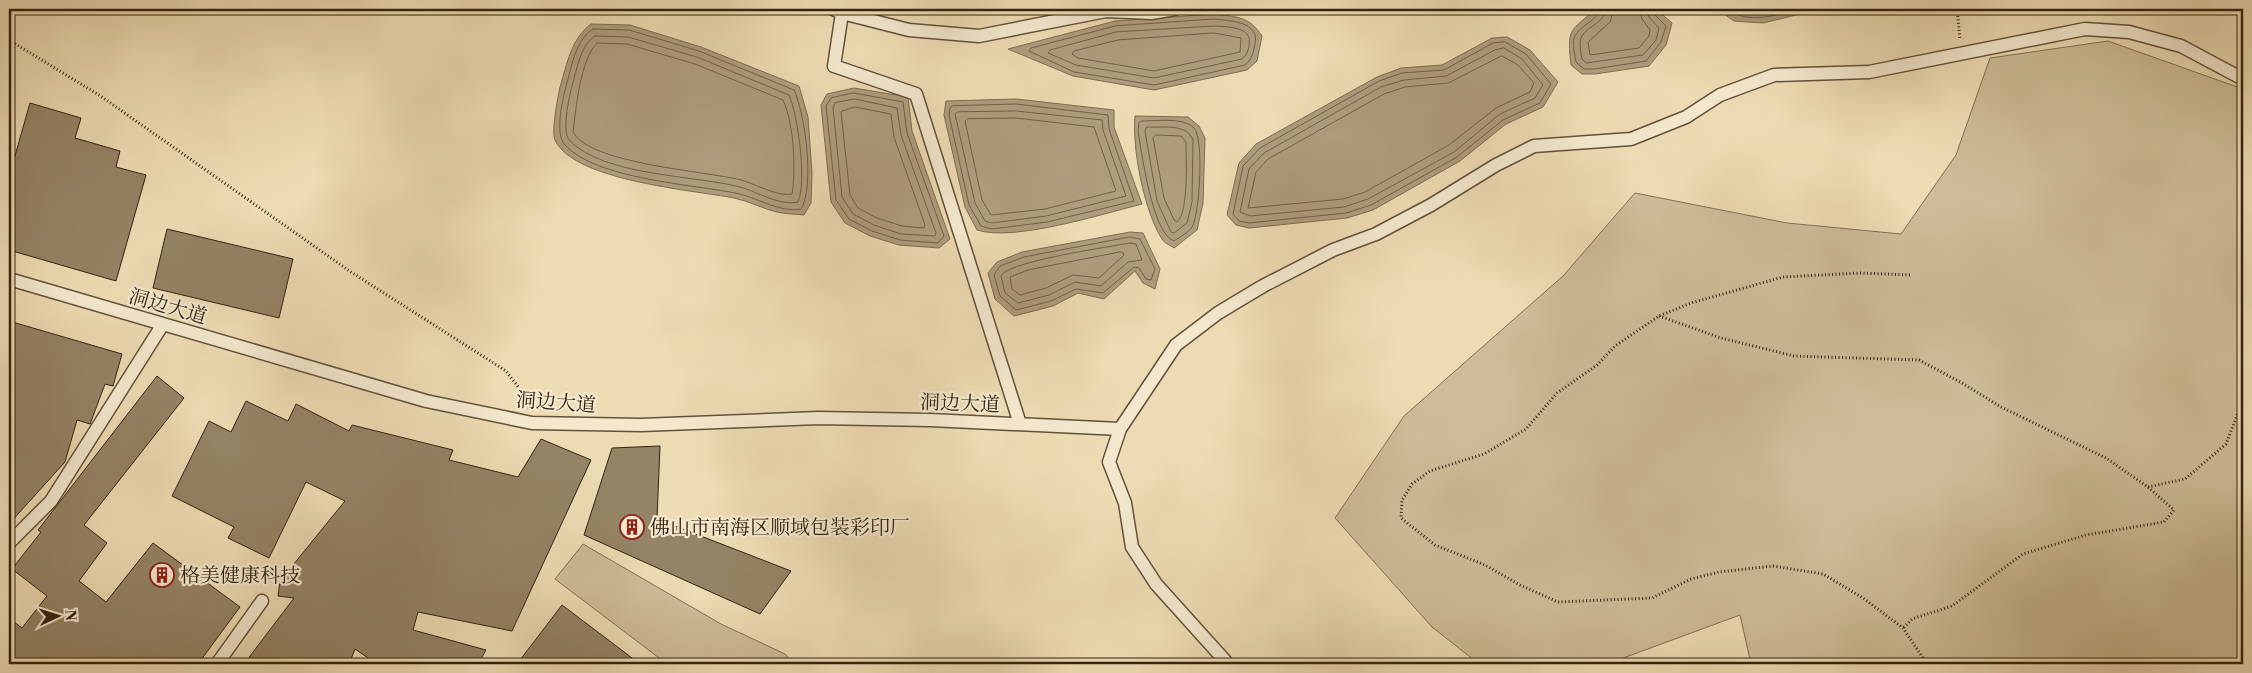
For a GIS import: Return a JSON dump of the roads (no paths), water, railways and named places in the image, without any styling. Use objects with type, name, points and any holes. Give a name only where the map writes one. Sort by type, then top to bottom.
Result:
[{"type":"street","points":[[1020,424],[916,94],[834,66],[837,11],[909,30],[979,36],[1106,11],[1151,13],[1175,9]]},
{"type":"street","points":[[1228,664],[1156,584],[1132,547],[1125,503],[1109,462],[1120,429],[1176,345],[1218,312],[1262,286],[1334,250],[1376,234],[1432,204],[1496,165],[1534,146],[1631,139],[1686,117],[1720,95],[1774,75],[1869,72],[2085,29],[2129,32],[2181,46],[2243,79]]},
{"type":"street","name":"洞边大道","points":[[9,279],[426,401],[532,423],[641,425],[818,418],[930,420],[1120,429]]},
{"type":"street","points":[[9,543],[51,500],[163,324]]},
{"type":"street","points":[[217,664],[262,601]]},
{"type":"water","points":[[1596,9],[1656,9],[1672,23],[1666,45],[1649,66],[1595,74],[1582,74],[1571,65],[1570,38],[1575,27]]},
{"type":"water","points":[[1717,9],[1821,9],[1763,23],[1734,21]]},
{"type":"water","points":[[1214,14],[1236,17],[1247,21],[1262,36],[1257,61],[1247,70],[1154,90],[1073,76],[1008,49],[1115,21]]},
{"type":"water","points":[[591,24],[630,25],[701,47],[799,86],[808,117],[812,173],[811,203],[804,215],[777,212],[734,198],[636,181],[585,165],[566,154],[554,136],[554,122],[560,87],[574,44]]},
{"type":"water","points":[[1507,37],[1530,50],[1558,82],[1543,107],[1506,124],[1460,161],[1373,210],[1347,218],[1249,228],[1236,225],[1227,215],[1239,163],[1256,144],[1377,77],[1401,68],[1442,65],[1492,38]]},
{"type":"water","points":[[854,88],[908,97],[912,131],[950,239],[939,248],[899,245],[870,236],[845,223],[831,202],[821,105],[827,94]]},
{"type":"water","points":[[1016,99],[1114,110],[1114,127],[1142,204],[1035,230],[993,233],[977,230],[965,207],[944,115],[946,101]]},
{"type":"water","points":[[1135,116],[1188,117],[1199,126],[1205,138],[1203,203],[1197,230],[1174,248],[1162,239],[1145,196],[1137,162]]},
{"type":"water","points":[[1130,232],[1143,233],[1160,269],[1155,289],[1143,283],[1135,271],[1104,299],[1078,293],[1053,306],[1014,316],[995,299],[988,273],[997,262],[1022,252]]},
{"type":"place","name":"佛山市南海区顺域包装彩印厂","points":[[632,527]]},
{"type":"place","name":"格美健康科技","points":[[162,575]]}]
